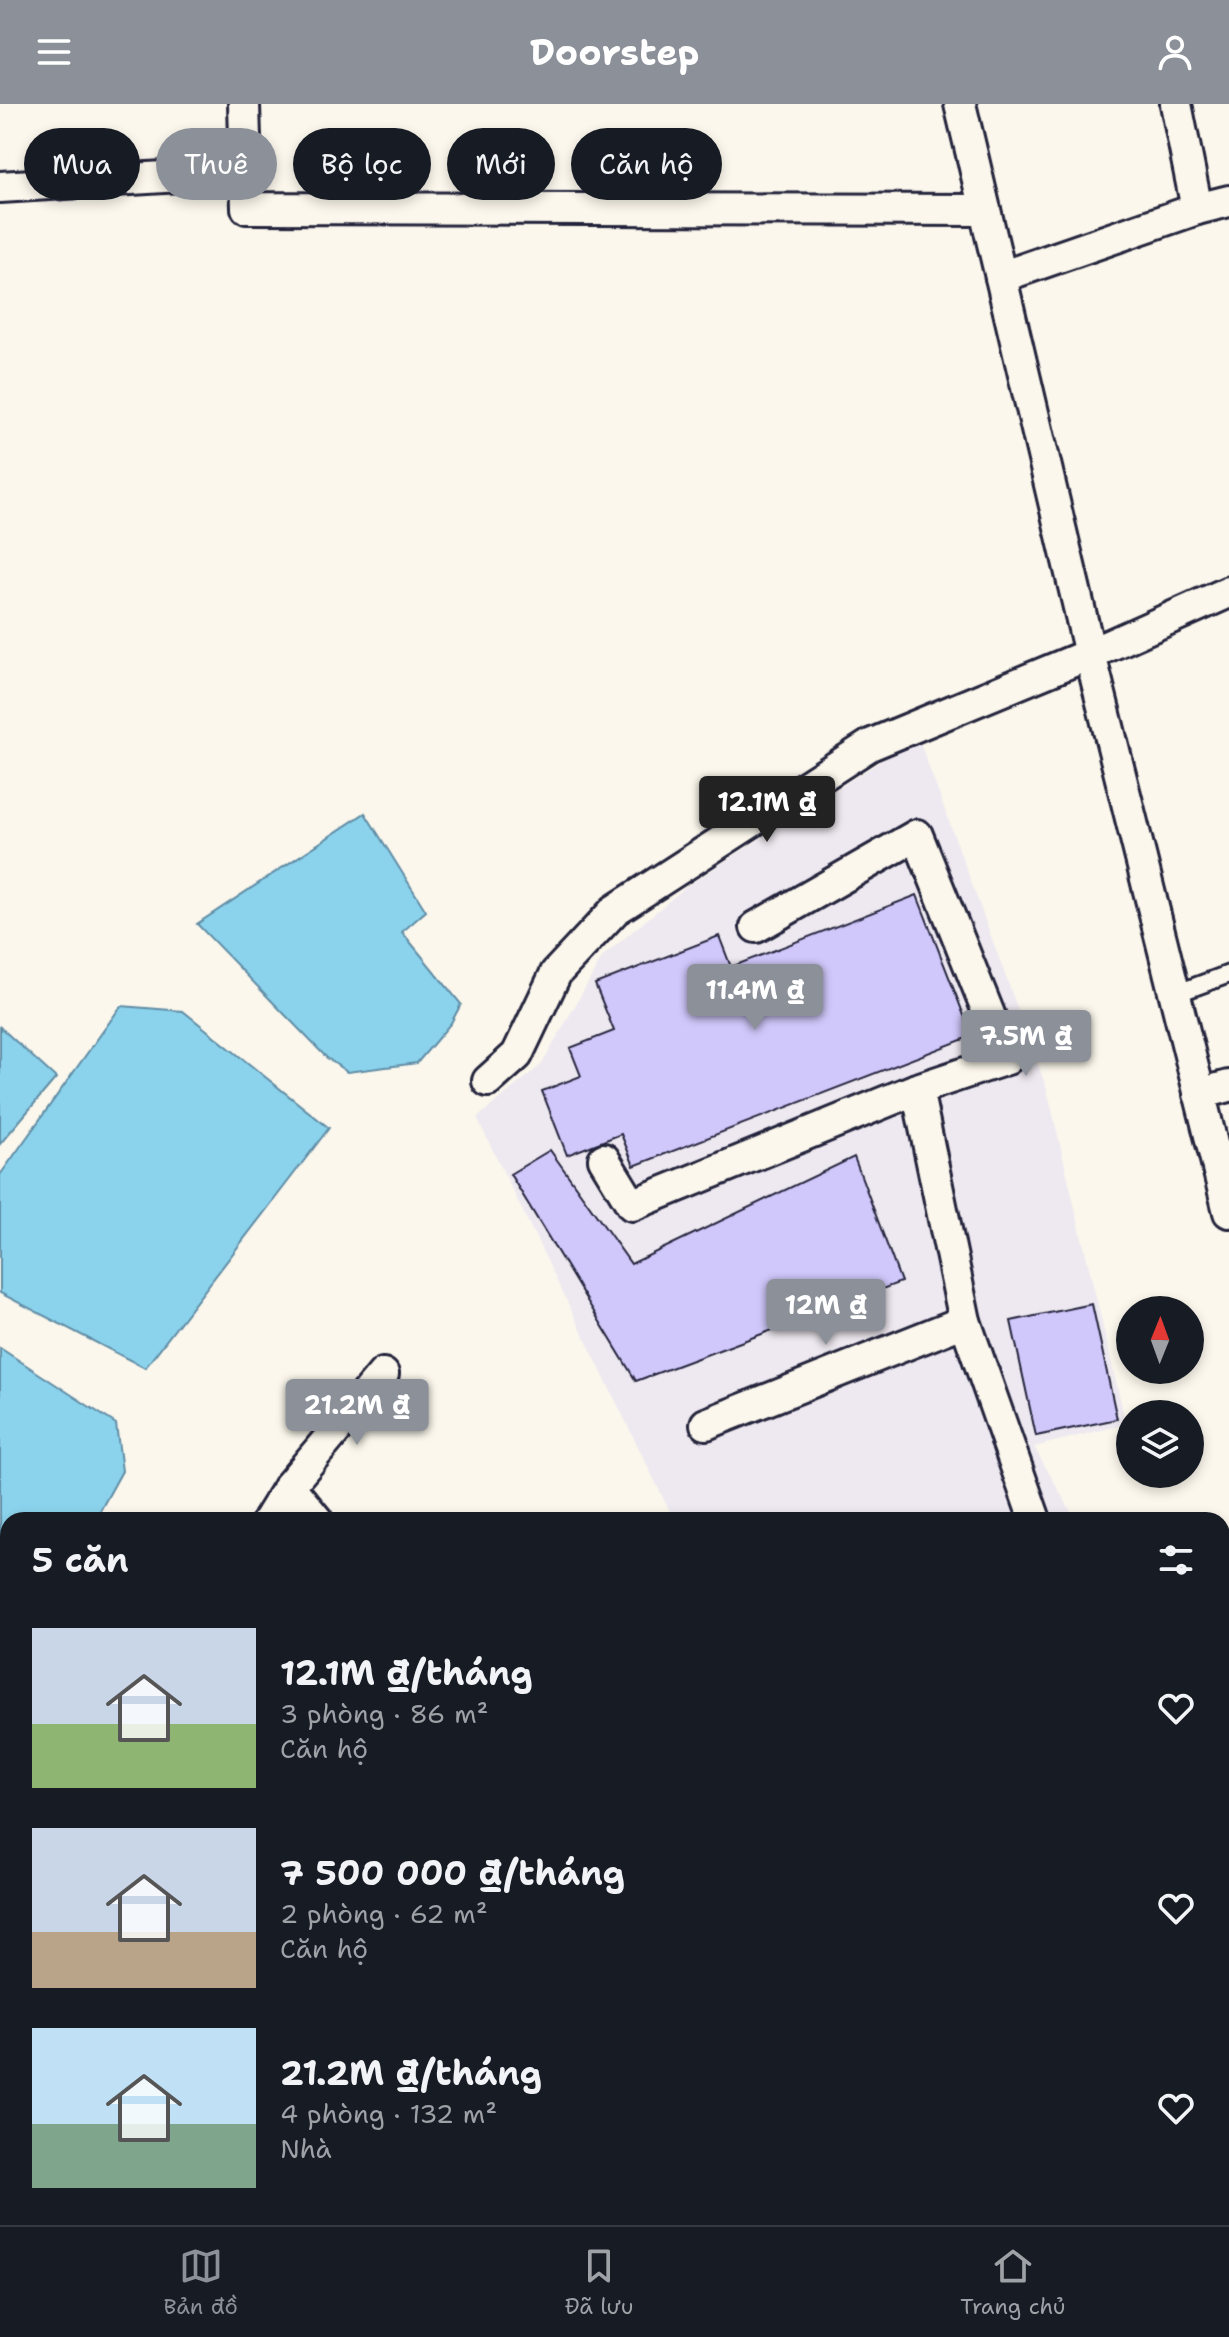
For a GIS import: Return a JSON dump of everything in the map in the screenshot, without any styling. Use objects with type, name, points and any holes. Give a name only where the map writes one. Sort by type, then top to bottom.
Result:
[{"type":"street","points":[[244,104],[245,128]]},
{"type":"street","points":[[960,104],[1090,654],[1229,1212]]},
{"type":"street","points":[[1176,104],[1197,209]]},
{"type":"street","points":[[0,187],[156,177]]},
{"type":"street","points":[[247,200],[247,208],[985,210]]},
{"type":"street","points":[[1001,277],[1197,209],[1229,201]]},
{"type":"street","points":[[488,1081],[517,1055],[556,973],[615,910],[870,745],[1090,654],[1229,592]]},
{"type":"street","points":[[604,1159],[632,1205],[917,1089],[1007,1059],[917,835],[756,927]]},
{"type":"street","points":[[1199,1094],[1229,1086]]},
{"type":"street","points":[[917,1089],[965,1321],[1032,1512]]},
{"type":"street","points":[[706,1424],[965,1321]]},
{"type":"street","points":[[273,1512],[289,1486],[383,1374]]},
{"type":"street","points":[[289,1486],[310,1512]]},
{"type":"lane","points":[[1175,994],[1229,974]]},
{"type":"shaded area","points":[[918,737],[1047,1089],[1120,1400],[1116,1400],[1116,1426],[1034,1447],[1071,1512],[670,1512],[477,1118],[542,1064],[603,956],[687,886]]},
{"type":"water","points":[[365,813],[426,911],[402,932],[461,1004],[451,1023],[417,1063],[347,1072],[327,1058],[197,924]]},
{"type":"water","points":[[121,1006],[183,1011],[329,1128],[145,1368],[0,1293],[0,1175]]},
{"type":"water","points":[[0,1027],[56,1078],[0,1144]]},
{"type":"water","points":[[0,1348],[116,1424],[122,1471],[99,1512],[0,1512]]},
{"type":"building","points":[[917,895],[972,1036],[634,1166],[621,1134],[567,1155],[542,1091],[581,1076],[570,1048],[614,1031],[595,984],[719,936],[731,967]]},
{"type":"building","points":[[550,1150],[631,1264],[854,1157],[901,1282],[636,1381],[510,1174]]},
{"type":"building","points":[[1092,1304],[1116,1419],[1036,1436],[1011,1321]]}]
